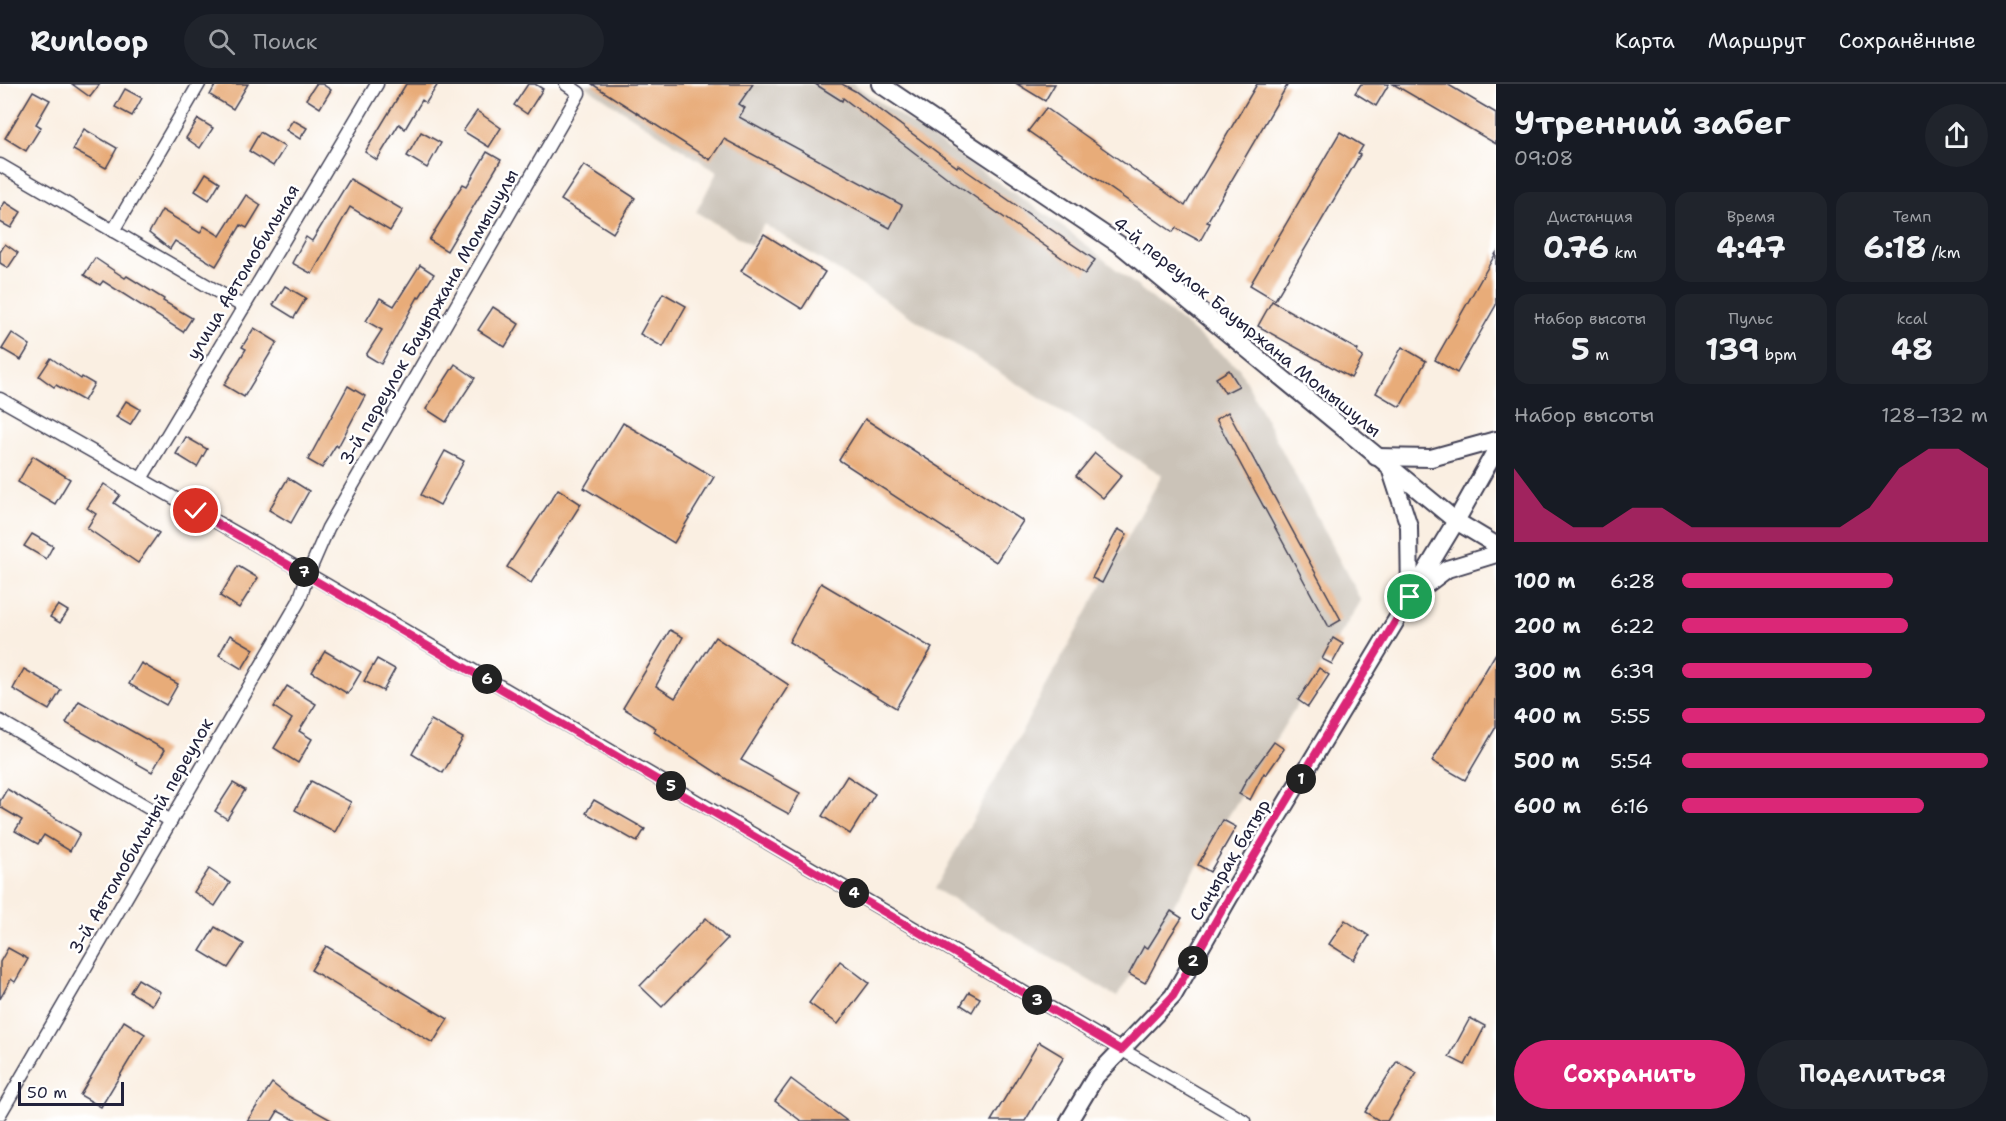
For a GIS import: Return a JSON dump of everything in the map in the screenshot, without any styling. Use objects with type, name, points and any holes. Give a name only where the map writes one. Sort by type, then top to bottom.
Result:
[{"type":"street","points":[[113,231],[199,84]]},
{"type":"street","name":"улица Автомобильная","points":[[141,479],[377,84]]},
{"type":"street","name":"3-й переулок Бауыржана Момышулы","points":[[308,574],[328,528],[579,93],[566,84]]},
{"type":"street","name":"4-й переулок Бауыржана Момышулы","points":[[880,84],[1123,247],[1456,521],[1496,545]]},
{"type":"street","points":[[0,165],[244,307]]},
{"type":"street","points":[[0,399],[308,574],[1244,1121]]},
{"type":"street","points":[[1376,457],[1431,458],[1496,440]]},
{"type":"street","name":"Саңырақ батыр","points":[[1069,1121],[1095,1076],[1173,996],[1230,896],[1456,521],[1496,450]]},
{"type":"street","points":[[1390,467],[1409,526],[1410,597]]},
{"type":"street","points":[[1410,597],[1447,569],[1496,554]]},
{"type":"street","name":"3-й Автомобильный переулок","points":[[0,1114],[299,601],[308,574]]},
{"type":"street","points":[[1,724],[171,821]]},
{"type":"shaded area","points":[[582,84],[853,84],[1061,225],[1239,368],[1361,601],[1117,997],[935,889],[1162,475],[764,224],[751,245],[696,212],[717,172]]},
{"type":"building","points":[[72,84],[100,84],[90,97]]},
{"type":"building","points":[[216,84],[248,84],[233,109],[210,95]]},
{"type":"building","points":[[316,84],[322,84],[331,90],[320,108],[306,99]]},
{"type":"building","points":[[406,84],[438,84],[426,103],[422,100],[405,129],[399,124],[377,160],[365,152]]},
{"type":"building","points":[[528,84],[535,84],[543,89],[527,114],[514,105]]},
{"type":"building","points":[[592,84],[753,84],[739,104],[745,108],[739,117],[902,205],[890,228],[724,139],[710,160]]},
{"type":"building","points":[[815,84],[842,84],[855,91],[957,167],[958,165],[1095,260],[1085,274],[949,179],[843,98],[842,101]]},
{"type":"building","points":[[1017,84],[1055,84],[1045,101]]},
{"type":"building","points":[[1257,84],[1288,84],[1207,222],[1210,223],[1200,241],[1176,228],[1173,232],[1028,131],[1046,108],[1185,206]]},
{"type":"building","points":[[1361,84],[1389,84],[1376,106],[1355,93]]},
{"type":"building","points":[[1393,84],[1447,84],[1496,113],[1496,144]]},
{"type":"building","points":[[125,89],[142,98],[132,116],[115,107]]},
{"type":"building","points":[[33,91],[50,100],[36,124],[41,127],[26,151],[5,138]]},
{"type":"building","points":[[477,111],[501,128],[489,147],[463,131]]},
{"type":"building","points":[[198,119],[213,128],[200,148],[186,138]]},
{"type":"building","points":[[293,120],[307,128],[300,139],[286,130]]},
{"type":"building","points":[[84,129],[117,148],[106,168],[73,150]]},
{"type":"building","points":[[260,132],[285,147],[273,166],[249,151]]},
{"type":"building","points":[[421,132],[441,143],[427,168],[407,156]]},
{"type":"building","points":[[1340,132],[1363,146],[1358,154],[1360,155],[1275,300],[1250,285]]},
{"type":"building","points":[[487,152],[501,160],[447,251],[429,240],[451,202],[463,184],[467,186]]},
{"type":"building","points":[[584,165],[635,198],[613,233],[561,200]]},
{"type":"building","points":[[206,173],[220,182],[209,200],[195,191]]},
{"type":"building","points":[[350,179],[403,210],[390,231],[350,207],[312,274],[292,263],[306,237],[312,241]]},
{"type":"building","points":[[246,195],[261,205],[247,228],[241,225],[216,266],[175,241],[170,249],[149,233],[162,210],[200,233],[204,226],[220,236]]},
{"type":"building","points":[[5,202],[21,212],[11,228],[0,222],[0,210]]},
{"type":"building","points":[[764,234],[825,272],[802,309],[741,271]]},
{"type":"building","points":[[5,244],[18,253],[8,268],[0,263],[0,252]]},
{"type":"building","points":[[1496,253],[1496,305],[1457,373],[1435,360]]},
{"type":"building","points":[[95,258],[192,318],[183,332],[103,281],[100,285],[84,275]]},
{"type":"building","points":[[420,265],[434,274],[418,297],[381,364],[366,355],[382,330],[366,321],[380,298],[394,306]]},
{"type":"building","points":[[285,286],[306,298],[294,318],[273,305]]},
{"type":"building","points":[[663,293],[686,306],[663,347],[640,334]]},
{"type":"building","points":[[1272,301],[1358,350],[1357,353],[1363,357],[1351,378],[1258,326]]},
{"type":"building","points":[[493,307],[519,324],[505,347],[478,330]]},
{"type":"building","points":[[254,328],[277,342],[244,397],[224,385],[246,349],[242,347]]},
{"type":"building","points":[[12,333],[30,345],[21,360],[2,349]]},
{"type":"building","points":[[1402,347],[1426,361],[1400,407],[1376,393]]},
{"type":"building","points":[[51,358],[81,379],[82,377],[94,384],[84,401],[56,385],[54,387],[39,376]]},
{"type":"building","points":[[455,364],[475,378],[446,422],[426,409]]},
{"type":"building","points":[[1229,370],[1239,386],[1225,393],[1216,378]]},
{"type":"building","points":[[348,386],[365,396],[338,447],[336,445],[322,468],[308,460]]},
{"type":"building","points":[[126,401],[140,409],[130,425],[116,417]]},
{"type":"building","points":[[1228,412],[1341,620],[1329,627],[1216,419]]},
{"type":"building","points":[[865,419],[1023,521],[996,562],[839,460]]},
{"type":"building","points":[[623,423],[714,477],[674,543],[584,488]]},
{"type":"building","points":[[186,437],[207,449],[197,467],[176,454]]},
{"type":"building","points":[[445,451],[464,461],[440,505],[421,495]]},
{"type":"building","points":[[1095,453],[1122,475],[1103,498],[1076,476]]},
{"type":"building","points":[[33,456],[70,479],[55,504],[18,482]]},
{"type":"building","points":[[288,478],[309,491],[291,523],[269,510]]},
{"type":"building","points":[[104,484],[120,495],[114,503],[159,533],[138,563],[87,528],[96,514],[87,508]]},
{"type":"building","points":[[558,489],[581,504],[531,583],[507,567]]},
{"type":"building","points":[[1118,529],[1127,534],[1102,583],[1092,578]]},
{"type":"building","points":[[32,534],[53,546],[46,559],[24,546]]},
{"type":"building","points":[[238,566],[258,578],[239,608],[220,596]]},
{"type":"building","points":[[821,583],[932,648],[896,708],[789,642]]},
{"type":"building","points":[[58,605],[68,611],[60,623],[50,617]]},
{"type":"building","points":[[670,630],[683,637],[656,686],[675,698],[715,637],[789,685],[741,760],[800,793],[789,814],[734,784],[654,732],[656,728],[623,708]]},
{"type":"building","points":[[230,635],[254,649],[242,669],[219,655]]},
{"type":"building","points":[[1333,638],[1343,644],[1332,664],[1322,659]]},
{"type":"building","points":[[325,651],[361,672],[348,694],[312,672]]},
{"type":"building","points":[[1496,653],[1496,727],[1465,780],[1432,761]]},
{"type":"building","points":[[377,659],[395,669],[383,691],[364,681]]},
{"type":"building","points":[[141,663],[178,684],[166,705],[129,684]]},
{"type":"building","points":[[1319,668],[1329,675],[1308,707],[1298,700]]},
{"type":"building","points":[[24,669],[61,690],[49,710],[13,689]]},
{"type":"building","points":[[287,686],[316,704],[299,731],[312,739],[298,763],[274,748],[292,719],[274,707]]},
{"type":"building","points":[[79,701],[165,750],[152,772],[66,723]]},
{"type":"building","points":[[431,720],[463,738],[443,773],[412,754]]},
{"type":"building","points":[[1274,742],[1284,749],[1266,775],[1264,773],[1250,800],[1239,794]]},
{"type":"building","points":[[847,776],[875,794],[850,834],[822,816]]},
{"type":"building","points":[[311,781],[351,802],[335,832],[295,810]]},
{"type":"building","points":[[233,783],[245,790],[227,819],[215,811]]},
{"type":"building","points":[[7,789],[80,833],[70,851],[44,835],[38,844],[15,831],[22,820],[0,807],[0,801]]},
{"type":"building","points":[[594,800],[645,829],[637,842],[586,813]]},
{"type":"building","points":[[1223,820],[1236,827],[1210,872],[1198,865]]},
{"type":"building","points":[[209,869],[230,883],[215,906],[194,892]]},
{"type":"building","points":[[1171,911],[1182,918],[1145,983],[1129,974],[1144,946],[1148,948]]},
{"type":"building","points":[[706,918],[727,939],[662,1007],[640,986]]},
{"type":"building","points":[[1345,920],[1369,936],[1354,960],[1329,944]]},
{"type":"building","points":[[215,927],[244,944],[228,968],[200,951]]},
{"type":"building","points":[[326,946],[448,1019],[433,1043],[311,970]]},
{"type":"building","points":[[8,948],[28,959],[15,982],[11,979],[0,999],[0,962]]},
{"type":"building","points":[[840,961],[869,983],[838,1024],[809,1003]]},
{"type":"building","points":[[138,979],[160,992],[152,1005],[130,992]]},
{"type":"building","points":[[969,992],[980,998],[972,1012],[961,1005]]},
{"type":"building","points":[[1470,1018],[1485,1026],[1465,1065],[1449,1057]]},
{"type":"building","points":[[124,1021],[145,1034],[101,1107],[80,1095]]},
{"type":"building","points":[[1039,1042],[1064,1057],[1025,1121],[991,1121]]},
{"type":"building","points":[[1397,1061],[1417,1073],[1387,1121],[1380,1121],[1365,1112]]},
{"type":"building","points":[[791,1079],[847,1121],[801,1121],[775,1101]]},
{"type":"building","points":[[272,1083],[288,1096],[333,1121],[297,1121],[278,1111],[272,1121],[247,1121]]},
{"type":"route","points":[[196,511],[308,574],[1121,1050],[1173,996],[1230,896],[1410,597]]}]
